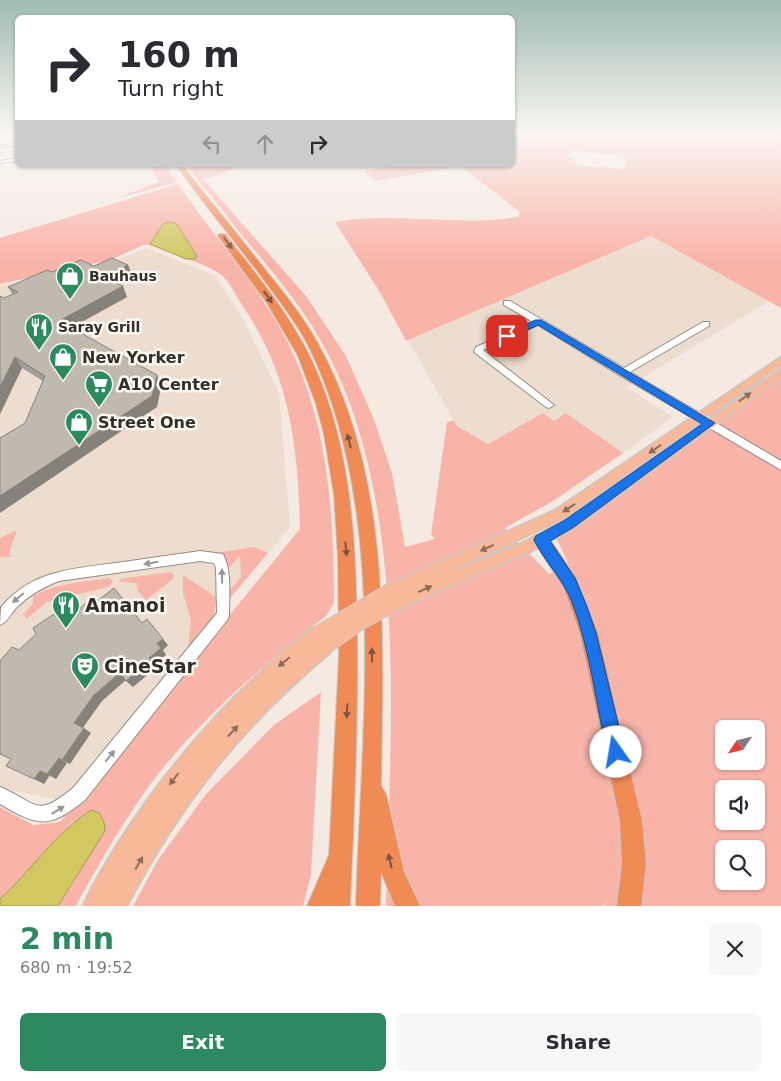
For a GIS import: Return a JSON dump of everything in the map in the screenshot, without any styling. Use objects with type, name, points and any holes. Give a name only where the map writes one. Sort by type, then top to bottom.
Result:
[{"type":"highway","points":[[178,176],[284,320],[312,374],[333,443],[347,553],[348,678],[338,906]]},
{"type":"highway","points":[[188,176],[296,316],[312,343],[339,402],[358,479],[370,572],[373,674],[368,906]]},
{"type":"highway","points":[[536,534],[570,583],[589,633],[631,821],[634,878],[629,906]]},
{"type":"highway","points":[[371,774],[393,874],[408,906]]},
{"type":"highway","points":[[319,906],[341,854]]},
{"type":"main road","points":[[94,906],[115,867],[185,763],[247,695],[274,670],[323,640],[359,622],[398,594],[536,534],[570,524],[781,360]]},
{"type":"main road","points":[[702,422],[781,372]]},
{"type":"main road","points":[[115,906],[154,837],[222,743],[323,640]]},
{"type":"street","points":[[508,303],[622,373],[629,380],[781,466]]},
{"type":"street","points":[[538,322],[479,349],[478,352],[549,405]]},
{"type":"street","points":[[622,373],[706,324]]},
{"type":"street","points":[[702,422],[781,472]]},
{"type":"street","points":[[0,619],[11,604],[28,590],[40,582],[59,576],[200,556],[219,558],[222,568],[223,615],[79,794],[58,810],[41,816],[32,814],[0,795]]},
{"type":"shaded area","points":[[156,176],[173,176],[177,182],[115,199],[159,182]]},
{"type":"shaded area","points":[[195,176],[213,176],[203,179],[306,296],[346,356],[373,417],[392,473],[405,547],[435,539],[431,535],[447,422],[454,420],[457,426],[488,444],[543,413],[554,421],[566,413],[623,453],[553,501],[505,528],[549,574],[568,563],[557,539],[781,377],[781,906],[604,906],[608,901],[602,906],[386,906],[391,695],[389,622],[383,549],[371,479],[353,412],[326,350],[308,319]]},
{"type":"shaded area","points":[[370,176],[402,176],[376,181]]},
{"type":"shaded area","points":[[473,176],[781,176],[781,308],[651,236],[406,341],[381,294],[335,222],[380,218],[495,220],[518,217],[520,212]]},
{"type":"shaded area","points":[[178,184],[248,278],[285,337],[311,400],[326,467],[330,500],[334,603],[326,616],[237,690],[176,752],[158,774],[125,822],[104,855],[76,906],[58,906],[76,879],[74,821],[0,899],[0,807],[33,825],[60,822],[300,529],[297,469],[288,412],[281,385],[258,331],[226,280],[212,269],[188,259],[197,257],[176,223],[169,222],[163,224],[150,243],[172,253],[149,245],[143,245],[110,260],[0,284],[0,238]]},
{"type":"shaded area","points":[[169,222],[176,223],[197,256],[195,259],[186,259],[150,244],[163,224]]},
{"type":"shaded area","points":[[651,236],[769,301],[627,387],[673,417],[623,453],[566,413],[553,421],[543,413],[488,444],[457,426],[408,340]]},
{"type":"shaded area","points":[[146,248],[215,275],[244,321],[279,393],[290,527],[214,618],[74,803],[0,788],[0,286],[113,262]]},
{"type":"shaded area","points":[[17,530],[9,553],[11,557],[0,557],[0,538]]},
{"type":"shaded area","points":[[254,547],[268,553],[226,603],[230,590],[241,577],[240,556],[228,569],[224,556],[214,553]]},
{"type":"shaded area","points":[[170,572],[174,575],[173,579],[146,600],[138,591],[136,583],[119,582],[120,579]]},
{"type":"shaded area","points":[[183,575],[216,597],[214,618],[188,650],[191,620],[183,593]]},
{"type":"shaded area","points":[[110,578],[113,582],[108,587],[47,602],[26,619],[24,615],[33,603],[33,596],[51,588]]},
{"type":"shaded area","points":[[321,692],[311,874],[303,906],[133,906],[158,860],[206,794],[274,725]]},
{"type":"shaded area","points":[[91,810],[99,813],[104,822],[105,831],[58,906],[0,906],[0,899],[54,841]]},
{"type":"building","name":"A10 Center","points":[[112,258],[128,265],[103,277],[123,286],[59,321],[157,375],[152,396],[0,496],[0,438],[25,423],[45,376],[15,357],[0,387],[0,296],[4,298],[18,292],[8,287],[47,270],[52,272],[81,260],[94,266]]},
{"type":"building","points":[[114,588],[142,623],[147,619],[163,639],[157,643],[161,648],[149,658],[151,660],[126,681],[120,673],[94,695],[74,723],[84,728],[62,760],[59,758],[47,774],[40,771],[34,779],[6,766],[11,759],[0,754],[0,661],[12,647],[19,650],[36,634],[33,628],[66,606],[73,615],[92,597],[96,602]]},
{"type":"place","name":"Bauhaus","points":[[70,300]]},
{"type":"place","name":"Saray Grill","points":[[39,351]]},
{"type":"place","name":"New Yorker","points":[[63,381]]},
{"type":"place","name":"A10 Center","points":[[99,408]]},
{"type":"place","name":"Street One","points":[[79,446]]},
{"type":"place","name":"Amanoi","points":[[66,629]]},
{"type":"place","name":"CineStar","points":[[85,690]]},
{"type":"route","points":[[507,336],[538,322],[615,369],[633,377],[710,423],[570,524],[541,540],[560,566],[579,604],[589,633],[616,752]]}]
